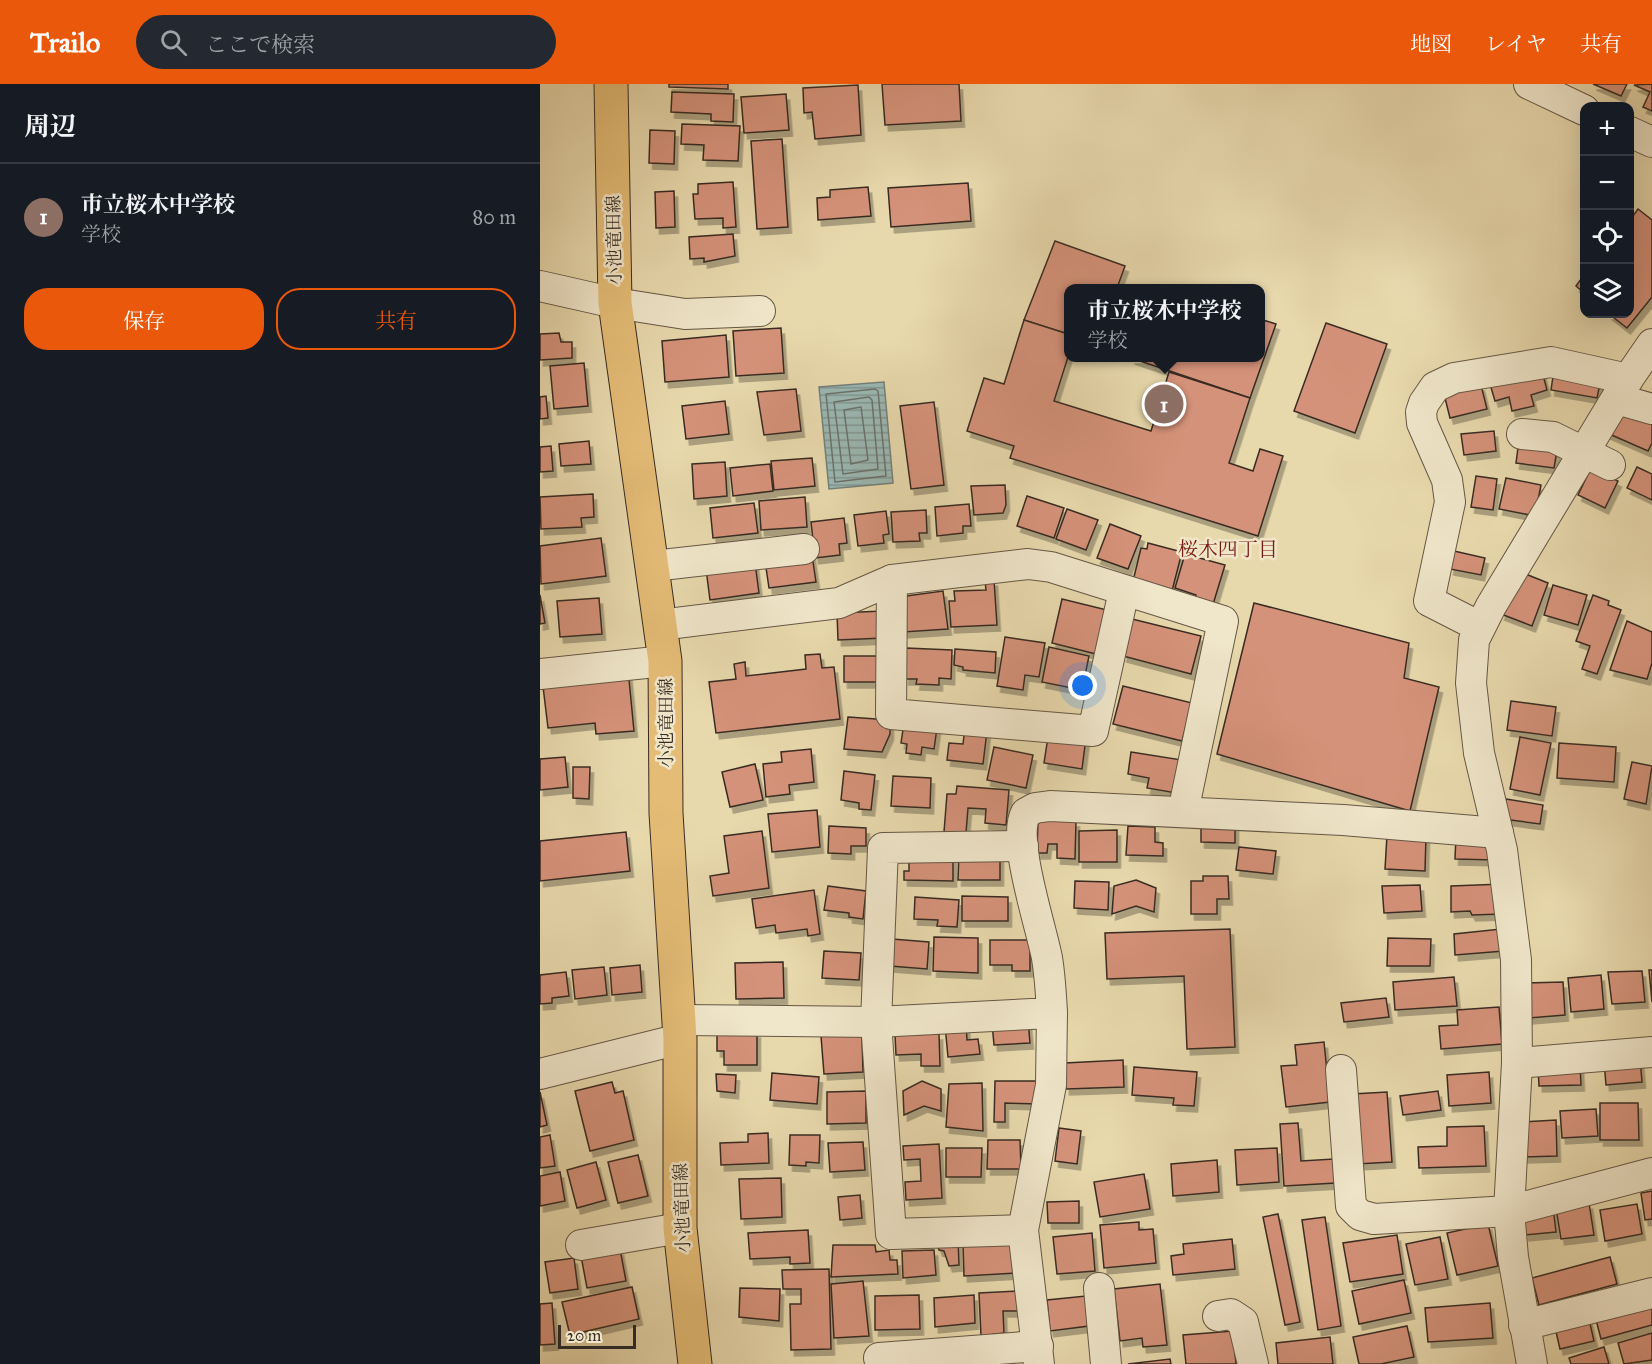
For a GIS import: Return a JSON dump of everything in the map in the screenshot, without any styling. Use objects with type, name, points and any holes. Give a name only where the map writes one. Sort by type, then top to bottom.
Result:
[{"type":"main road","name":"小池竜田線","points":[[611,84],[615,303],[665,661],[666,813],[680,1030],[680,1228],[695,1364]]},
{"type":"street","points":[[1529,84],[1580,108]]},
{"type":"street","points":[[1634,134],[1652,142]]},
{"type":"street","points":[[540,286],[615,303],[685,314],[760,311]]},
{"type":"street","points":[[1532,1364],[1524,1325],[1509,1211],[1517,1063],[1516,960],[1502,850],[1474,720],[1471,683],[1474,640],[1480,627],[1597,458],[1622,389],[1652,344]]},
{"type":"street","points":[[1480,627],[1429,602],[1450,502],[1447,480],[1422,423],[1421,412],[1424,403],[1435,387],[1454,378],[1551,362],[1622,389],[1652,409]]},
{"type":"street","points":[[1522,434],[1553,436],[1597,458]]},
{"type":"street","points":[[653,566],[804,549]]},
{"type":"street","points":[[660,625],[840,603],[892,580],[1039,564],[1223,621],[1183,812]]},
{"type":"street","points":[[892,580],[891,714],[1093,731],[1124,591]]},
{"type":"street","points":[[540,674],[665,661]]},
{"type":"street","points":[[879,1358],[1038,1355],[1023,1230],[1051,1085],[1052,1013],[1046,957],[1023,846],[1024,818],[1035,808],[1050,806],[1343,820],[1498,833]]},
{"type":"street","points":[[1023,846],[884,848],[876,1022],[891,1234],[1023,1230]]},
{"type":"street","points":[[540,1074],[680,1030],[1052,1013]]},
{"type":"street","points":[[1517,1063],[1652,1052]]},
{"type":"street","points":[[1341,1070],[1351,1206],[1354,1211],[1367,1218],[1402,1219],[1509,1211],[1652,1173]]},
{"type":"street","points":[[582,1245],[680,1228]]},
{"type":"street","points":[[1099,1288],[1106,1364]]},
{"type":"street","points":[[1524,1325],[1652,1293]]},
{"type":"street","points":[[1218,1316],[1231,1314],[1243,1322],[1253,1364]]},
{"type":"water","points":[[884,382],[893,483],[829,489],[819,387]]},
{"type":"building","points":[[669,84],[728,84],[728,89],[669,87]]},
{"type":"building","points":[[882,84],[959,84],[961,121],[885,125]]},
{"type":"building","points":[[1593,84],[1627,84],[1621,96]]},
{"type":"building","points":[[1652,84],[1652,111],[1643,107],[1650,92],[1634,85]]},
{"type":"building","points":[[858,85],[861,135],[815,139],[812,112],[804,113],[803,88]]},
{"type":"building","points":[[672,92],[734,94],[733,122],[711,121],[711,114],[671,112]]},
{"type":"building","points":[[786,94],[789,130],[744,133],[741,97]]},
{"type":"building","points":[[682,124],[740,126],[738,161],[703,160],[704,145],[681,144]]},
{"type":"building","points":[[650,130],[675,131],[674,164],[649,163]]},
{"type":"building","points":[[782,139],[788,227],[757,229],[751,141]]},
{"type":"building","points":[[733,182],[736,227],[723,228],[723,218],[695,219],[693,194],[698,194],[698,184]]},
{"type":"building","points":[[968,183],[971,221],[891,227],[888,188]]},
{"type":"building","points":[[868,187],[871,216],[818,220],[817,198],[830,197],[830,190]]},
{"type":"building","points":[[674,191],[675,227],[656,228],[655,192]]},
{"type":"building","points":[[1638,209],[1652,220],[1652,297],[1627,328],[1614,318],[1634,318],[1634,214]]},
{"type":"building","points":[[733,234],[735,256],[704,262],[704,258],[690,259],[689,237]]},
{"type":"building","points":[[1055,241],[1125,266],[1118,284],[1064,284],[1064,333],[1024,320]]},
{"type":"building","points":[[1024,320],[1064,333],[1064,362],[1066,362],[1054,401],[1151,431],[1169,372],[1250,398],[1229,463],[1253,471],[1260,449],[1283,456],[1258,536],[1010,458],[1014,446],[967,431],[984,378],[1004,384]]},
{"type":"building","points":[[1265,321],[1276,324],[1265,355]]},
{"type":"building","points":[[1326,323],[1387,344],[1355,433],[1294,411]]},
{"type":"building","points":[[781,328],[784,373],[736,376],[733,331]]},
{"type":"building","points":[[559,333],[561,342],[572,342],[572,358],[540,360],[540,334]]},
{"type":"building","points":[[726,335],[729,377],[665,382],[662,341]]},
{"type":"building","points":[[1143,362],[1263,362],[1250,398]]},
{"type":"building","points":[[584,363],[588,406],[554,409],[550,366]]},
{"type":"building","points":[[1554,370],[1601,379],[1597,398],[1551,390]]},
{"type":"building","points":[[1542,371],[1547,390],[1531,395],[1534,406],[1512,411],[1509,397],[1495,401],[1490,384]]},
{"type":"building","points":[[1481,385],[1487,409],[1450,418],[1444,394]]},
{"type":"building","points":[[796,389],[801,431],[764,435],[757,392]]},
{"type":"building","points":[[546,396],[548,418],[540,419],[540,397]]},
{"type":"building","points":[[725,401],[729,434],[686,439],[682,406]]},
{"type":"building","points":[[934,402],[944,485],[911,489],[900,406]]},
{"type":"building","points":[[1619,407],[1652,421],[1652,443],[1648,451],[1607,433]]},
{"type":"building","points":[[1494,431],[1496,451],[1464,455],[1461,434]]},
{"type":"building","points":[[1519,440],[1558,445],[1554,468],[1516,463]]},
{"type":"building","points":[[589,441],[591,464],[561,466],[559,444]]},
{"type":"building","points":[[551,446],[553,471],[540,472],[540,447]]},
{"type":"building","points":[[812,458],[815,486],[774,490],[771,461]]},
{"type":"building","points":[[725,462],[727,496],[694,499],[692,464]]},
{"type":"building","points":[[770,464],[773,491],[733,496],[730,468]]},
{"type":"building","points":[[1637,467],[1652,474],[1652,500],[1627,488]]},
{"type":"building","points":[[1591,468],[1618,481],[1605,508],[1578,495]]},
{"type":"building","points":[[1476,476],[1497,479],[1493,510],[1471,507]]},
{"type":"building","points":[[1506,478],[1541,485],[1535,516],[1499,509]]},
{"type":"building","points":[[1005,485],[1006,505],[1003,513],[974,515],[971,486]]},
{"type":"building","points":[[593,494],[594,517],[581,518],[582,527],[541,529],[540,497]]},
{"type":"building","points":[[1027,496],[1064,508],[1054,538],[1017,526]]},
{"type":"building","points":[[805,497],[807,527],[761,530],[759,501]]},
{"type":"building","points":[[754,503],[758,533],[713,538],[710,508]]},
{"type":"building","points":[[969,504],[971,526],[963,526],[963,533],[937,536],[935,507]]},
{"type":"building","points":[[1067,509],[1098,520],[1086,550],[1056,539]]},
{"type":"building","points":[[926,510],[927,533],[919,533],[920,541],[893,542],[891,512]]},
{"type":"building","points":[[886,511],[889,534],[883,535],[884,543],[858,546],[854,515]]},
{"type":"building","points":[[844,518],[847,543],[839,544],[840,555],[815,558],[811,522]]},
{"type":"building","points":[[1110,524],[1141,536],[1128,569],[1097,558]]},
{"type":"building","points":[[601,538],[606,576],[541,584],[540,546]]},
{"type":"building","points":[[1148,543],[1182,552],[1172,591],[1133,581],[1141,548],[1147,549]]},
{"type":"building","points":[[1454,551],[1485,558],[1481,575],[1450,569]]},
{"type":"building","points":[[1185,554],[1225,565],[1211,611],[1193,606],[1196,595],[1175,588]]},
{"type":"building","points":[[812,555],[816,582],[769,588],[765,561]]},
{"type":"building","points":[[755,563],[759,593],[710,600],[706,569]]},
{"type":"building","points":[[1518,571],[1548,583],[1532,626],[1501,614]]},
{"type":"building","points":[[994,580],[997,625],[951,627],[949,601],[955,601],[954,591],[986,590],[985,581]]},
{"type":"building","points":[[1553,585],[1587,595],[1578,625],[1544,615]]},
{"type":"building","points":[[943,591],[948,629],[903,632],[899,597]]},
{"type":"building","points":[[540,595],[545,623],[540,624]]},
{"type":"building","points":[[1593,595],[1609,601],[1608,605],[1621,610],[1597,674],[1582,669],[1590,646],[1576,641]]},
{"type":"building","points":[[599,598],[602,634],[560,637],[557,601]]},
{"type":"building","points":[[1062,599],[1107,610],[1096,654],[1052,643]]},
{"type":"building","points":[[1254,603],[1409,643],[1404,678],[1439,687],[1410,811],[1217,754]]},
{"type":"building","points":[[883,611],[884,638],[838,640],[837,613]]},
{"type":"building","points":[[1132,619],[1201,636],[1191,674],[1123,656]]},
{"type":"building","points":[[1627,621],[1652,632],[1652,663],[1647,679],[1610,670]]},
{"type":"building","points":[[1005,637],[1045,643],[1039,677],[1025,675],[1023,690],[997,686]]},
{"type":"building","points":[[1049,647],[1089,656],[1082,690],[1042,682]]},
{"type":"building","points":[[906,648],[952,650],[951,679],[939,678],[939,685],[916,684],[917,679],[905,679]]},
{"type":"building","points":[[955,649],[996,652],[995,673],[963,670],[963,667],[954,665]]},
{"type":"building","points":[[820,654],[822,668],[834,667],[840,719],[716,733],[709,682],[736,679],[734,664],[745,662],[746,676],[806,669],[805,655]]},
{"type":"building","points":[[844,656],[885,656],[885,682],[844,682]]},
{"type":"building","points":[[628,669],[634,731],[596,734],[595,723],[548,728],[542,678]]},
{"type":"building","points":[[1123,686],[1192,703],[1182,741],[1113,724]]},
{"type":"building","points":[[1511,701],[1556,707],[1552,736],[1507,730]]},
{"type":"building","points":[[848,717],[890,720],[890,734],[882,752],[844,749]]},
{"type":"building","points":[[904,723],[937,728],[934,749],[922,747],[921,755],[906,753],[907,744],[901,743]]},
{"type":"building","points":[[965,728],[987,731],[983,764],[947,760],[949,743],[963,744]]},
{"type":"building","points":[[1048,737],[1086,738],[1082,769],[1044,763]]},
{"type":"building","points":[[1520,737],[1551,743],[1540,795],[1510,789]]},
{"type":"building","points":[[1559,743],[1616,747],[1614,782],[1557,778]]},
{"type":"building","points":[[994,747],[1033,755],[1026,788],[987,780]]},
{"type":"building","points":[[811,749],[814,782],[789,785],[790,794],[766,797],[763,764],[782,762],[781,752]]},
{"type":"building","points":[[1131,752],[1182,760],[1176,793],[1147,788],[1149,778],[1128,774]]},
{"type":"building","points":[[565,757],[568,787],[540,790],[540,759]]},
{"type":"building","points":[[1632,762],[1652,766],[1646,804],[1624,799]]},
{"type":"building","points":[[755,764],[763,800],[730,807],[722,772]]},
{"type":"building","points":[[573,767],[590,767],[589,799],[573,798]]},
{"type":"building","points":[[844,771],[875,775],[871,810],[859,809],[859,803],[841,800]]},
{"type":"building","points":[[893,776],[931,778],[930,808],[891,806]]},
{"type":"building","points":[[957,786],[1009,790],[1006,825],[985,823],[986,809],[968,808],[966,833],[944,832],[947,794],[956,794]]},
{"type":"building","points":[[1506,799],[1543,805],[1540,824],[1503,819]]},
{"type":"building","points":[[817,810],[820,847],[772,852],[768,814]]},
{"type":"building","points":[[1038,820],[1076,821],[1075,859],[1057,858],[1057,844],[1048,844],[1047,853],[1037,853]]},
{"type":"building","points":[[1201,822],[1235,822],[1235,843],[1201,842]]},
{"type":"building","points":[[829,826],[866,828],[866,846],[851,846],[851,854],[828,853]]},
{"type":"building","points":[[1128,826],[1155,827],[1155,842],[1163,843],[1163,856],[1126,855]]},
{"type":"building","points":[[1117,830],[1117,862],[1079,862],[1079,831]]},
{"type":"building","points":[[762,831],[769,888],[713,896],[710,876],[729,873],[724,836]]},
{"type":"building","points":[[626,832],[630,871],[540,881],[540,841]]},
{"type":"building","points":[[1387,835],[1426,836],[1425,871],[1385,869]]},
{"type":"building","points":[[1456,836],[1496,837],[1495,860],[1455,859]]},
{"type":"building","points":[[1239,847],[1276,851],[1273,874],[1236,870]]},
{"type":"building","points":[[959,852],[1000,852],[1000,880],[958,880]]},
{"type":"building","points":[[953,854],[953,881],[904,880],[904,871],[909,871],[909,859]]},
{"type":"building","points":[[1203,876],[1228,876],[1229,899],[1217,899],[1217,914],[1191,914],[1191,881],[1203,881]]},
{"type":"building","points":[[1136,880],[1156,888],[1154,912],[1136,906],[1112,914],[1114,886]]},
{"type":"building","points":[[1075,881],[1109,882],[1108,910],[1074,908]]},
{"type":"building","points":[[1503,884],[1503,914],[1472,915],[1470,911],[1451,912],[1451,886]]},
{"type":"building","points":[[1420,885],[1422,911],[1384,913],[1382,886]]},
{"type":"building","points":[[828,886],[866,891],[863,919],[849,917],[849,913],[824,910]]},
{"type":"building","points":[[814,890],[820,934],[808,936],[807,929],[776,933],[775,925],[756,928],[752,899]]},
{"type":"building","points":[[962,896],[1008,897],[1008,921],[962,921]]},
{"type":"building","points":[[915,897],[959,900],[957,927],[937,926],[938,920],[914,919]]},
{"type":"building","points":[[1230,929],[1235,1047],[1187,1049],[1184,976],[1107,979],[1105,933]]},
{"type":"building","points":[[1501,929],[1504,951],[1455,955],[1454,934]]},
{"type":"building","points":[[934,937],[978,938],[978,973],[933,971]]},
{"type":"building","points":[[1388,938],[1431,939],[1430,966],[1387,966]]},
{"type":"building","points":[[892,939],[929,942],[927,969],[890,966]]},
{"type":"building","points":[[990,940],[1030,940],[1030,971],[1012,971],[1012,965],[990,965]]},
{"type":"building","points":[[824,951],[861,953],[859,980],[822,978]]},
{"type":"building","points":[[783,962],[784,998],[736,999],[735,963]]},
{"type":"building","points":[[640,965],[642,992],[612,995],[610,968]]},
{"type":"building","points":[[604,967],[607,995],[575,999],[572,970]]},
{"type":"building","points":[[1649,970],[1652,970],[1652,1002]]},
{"type":"building","points":[[1642,971],[1645,1002],[1612,1004],[1608,972]]},
{"type":"building","points":[[566,972],[569,996],[552,998],[552,1003],[540,1004],[540,975]]},
{"type":"building","points":[[1601,975],[1604,1009],[1571,1012],[1568,978]]},
{"type":"building","points":[[1454,977],[1457,1006],[1395,1010],[1393,982]]},
{"type":"building","points":[[1563,982],[1565,1015],[1529,1018],[1526,983]]},
{"type":"building","points":[[1386,998],[1389,1017],[1344,1022],[1341,1003]]},
{"type":"building","points":[[1499,1007],[1502,1044],[1441,1049],[1439,1026],[1458,1025],[1457,1010]]},
{"type":"building","points":[[1028,1020],[1030,1043],[994,1045],[992,1023]]},
{"type":"building","points":[[966,1023],[967,1040],[978,1039],[980,1054],[948,1057],[945,1025]]},
{"type":"building","points":[[717,1031],[757,1032],[757,1065],[724,1065],[724,1051],[717,1051]]},
{"type":"building","points":[[939,1034],[940,1066],[921,1066],[921,1054],[896,1055],[895,1035]]},
{"type":"building","points":[[862,1035],[863,1072],[824,1074],[821,1036]]},
{"type":"building","points":[[1324,1042],[1330,1102],[1286,1107],[1281,1066],[1297,1065],[1295,1045]]},
{"type":"building","points":[[1640,1058],[1642,1082],[1606,1085],[1604,1061]]},
{"type":"building","points":[[1123,1060],[1124,1087],[1066,1089],[1065,1063]]},
{"type":"building","points":[[1580,1064],[1581,1085],[1539,1086],[1538,1066]]},
{"type":"building","points":[[1134,1067],[1197,1072],[1194,1106],[1173,1105],[1174,1098],[1132,1095]]},
{"type":"building","points":[[1489,1072],[1491,1103],[1449,1106],[1447,1075]]},
{"type":"building","points":[[772,1073],[819,1077],[817,1104],[770,1100]]},
{"type":"building","points":[[716,1074],[736,1075],[735,1093],[717,1091]]},
{"type":"building","points":[[922,1081],[941,1089],[941,1111],[924,1106],[904,1115],[903,1091]]},
{"type":"building","points":[[995,1081],[1038,1081],[1037,1104],[1005,1103],[1005,1122],[994,1122]]},
{"type":"building","points":[[612,1082],[615,1093],[623,1091],[634,1140],[590,1151],[575,1091]]},
{"type":"building","points":[[982,1083],[983,1131],[946,1127],[949,1084]]},
{"type":"building","points":[[866,1091],[866,1123],[827,1124],[827,1092]]},
{"type":"building","points":[[1438,1091],[1441,1110],[1403,1115],[1400,1096]]},
{"type":"building","points":[[540,1092],[547,1125],[540,1127]]},
{"type":"building","points":[[1387,1092],[1392,1162],[1357,1164],[1352,1094]]},
{"type":"building","points":[[1600,1103],[1638,1103],[1639,1140],[1600,1140]]},
{"type":"building","points":[[1596,1109],[1598,1136],[1562,1138],[1560,1111]]},
{"type":"building","points":[[1556,1120],[1557,1156],[1524,1157],[1522,1122]]},
{"type":"building","points":[[1298,1123],[1301,1161],[1334,1159],[1336,1183],[1284,1186],[1280,1124]]},
{"type":"building","points":[[1484,1126],[1486,1166],[1419,1168],[1418,1147],[1447,1146],[1447,1127]]},
{"type":"building","points":[[1059,1128],[1081,1131],[1077,1164],[1055,1161]]},
{"type":"building","points":[[768,1133],[769,1163],[721,1165],[720,1143],[748,1142],[748,1134]]},
{"type":"building","points":[[550,1135],[555,1166],[540,1168],[540,1137]]},
{"type":"building","points":[[790,1135],[820,1135],[819,1163],[806,1162],[806,1166],[789,1165]]},
{"type":"building","points":[[988,1140],[1020,1140],[1021,1169],[987,1169]]},
{"type":"building","points":[[863,1142],[865,1170],[830,1172],[828,1143]]},
{"type":"building","points":[[939,1144],[942,1198],[906,1200],[905,1182],[921,1181],[920,1159],[904,1160],[903,1146]]},
{"type":"building","points":[[946,1148],[982,1148],[981,1177],[946,1177]]},
{"type":"building","points":[[1277,1148],[1279,1182],[1237,1185],[1235,1150]]},
{"type":"building","points":[[638,1155],[648,1196],[618,1203],[608,1162]]},
{"type":"building","points":[[1217,1160],[1219,1192],[1173,1196],[1171,1164]]},
{"type":"building","points":[[596,1162],[606,1200],[577,1208],[567,1170]]},
{"type":"building","points":[[560,1172],[565,1201],[540,1206],[540,1176]]},
{"type":"building","points":[[1144,1174],[1150,1209],[1100,1217],[1094,1182]]},
{"type":"building","points":[[781,1178],[782,1217],[741,1219],[739,1179]]},
{"type":"building","points":[[1652,1191],[1652,1219],[1645,1220],[1641,1193]]},
{"type":"building","points":[[860,1195],[862,1218],[840,1220],[838,1197]]},
{"type":"building","points":[[1079,1201],[1079,1223],[1048,1223],[1047,1202]]},
{"type":"building","points":[[1589,1203],[1594,1235],[1561,1239],[1556,1208]]},
{"type":"building","points":[[1637,1204],[1642,1234],[1605,1241],[1600,1210]]},
{"type":"building","points":[[1553,1207],[1556,1232],[1525,1235],[1523,1210]]},
{"type":"building","points":[[1278,1214],[1300,1322],[1285,1325],[1263,1217]]},
{"type":"building","points":[[1325,1217],[1341,1326],[1318,1330],[1302,1220]]},
{"type":"building","points":[[1139,1222],[1139,1230],[1153,1229],[1156,1263],[1104,1268],[1100,1225]]},
{"type":"building","points":[[1488,1224],[1498,1266],[1457,1275],[1447,1233]]},
{"type":"building","points":[[808,1230],[810,1263],[790,1264],[790,1257],[750,1259],[748,1233]]},
{"type":"building","points":[[1092,1233],[1095,1271],[1057,1274],[1053,1237]]},
{"type":"building","points":[[1397,1235],[1403,1274],[1350,1282],[1343,1243]]},
{"type":"building","points":[[1440,1237],[1448,1279],[1415,1285],[1406,1244]]},
{"type":"building","points":[[958,1239],[959,1265],[949,1266],[944,1251],[939,1250],[936,1240]]},
{"type":"building","points":[[1232,1239],[1235,1269],[1173,1275],[1171,1256],[1184,1254],[1183,1244]]},
{"type":"building","points":[[1014,1242],[1017,1273],[964,1276],[963,1244]]},
{"type":"building","points":[[833,1245],[875,1245],[876,1252],[889,1250],[890,1260],[897,1260],[898,1274],[831,1277]]},
{"type":"building","points":[[620,1249],[626,1281],[587,1288],[581,1256]]},
{"type":"building","points":[[934,1250],[936,1275],[903,1278],[902,1251]]},
{"type":"building","points":[[1610,1257],[1617,1284],[1539,1305],[1532,1278]]},
{"type":"building","points":[[574,1258],[578,1289],[550,1293],[545,1262]]},
{"type":"building","points":[[829,1269],[831,1349],[791,1350],[790,1304],[801,1304],[801,1289],[783,1289],[782,1270]]},
{"type":"building","points":[[1404,1280],[1411,1313],[1359,1324],[1352,1291]]},
{"type":"building","points":[[863,1281],[869,1336],[834,1338],[831,1284]]},
{"type":"building","points":[[1160,1284],[1167,1345],[1143,1347],[1142,1338],[1120,1341],[1114,1289]]},
{"type":"building","points":[[632,1287],[639,1319],[570,1335],[562,1302]]},
{"type":"building","points":[[740,1288],[780,1289],[779,1321],[739,1317]]},
{"type":"building","points":[[1018,1291],[1020,1311],[1003,1311],[1004,1333],[981,1336],[979,1293]]},
{"type":"building","points":[[919,1295],[920,1329],[875,1330],[875,1296]]},
{"type":"building","points":[[974,1295],[975,1323],[935,1327],[934,1298]]},
{"type":"building","points":[[1086,1296],[1089,1326],[1050,1331],[1047,1300]]},
{"type":"building","points":[[1652,1300],[1652,1325],[1601,1339],[1595,1316]]},
{"type":"building","points":[[552,1303],[555,1344],[540,1345],[540,1304]]},
{"type":"building","points":[[1490,1303],[1493,1338],[1428,1342],[1425,1308]]},
{"type":"building","points":[[1588,1315],[1594,1341],[1560,1349],[1554,1323]]},
{"type":"building","points":[[1407,1326],[1414,1357],[1381,1364],[1359,1364],[1353,1337]]},
{"type":"building","points":[[1233,1331],[1236,1364],[1186,1364],[1183,1335]]},
{"type":"building","points":[[1652,1333],[1652,1360],[1624,1364],[1618,1343]]},
{"type":"building","points":[[1330,1337],[1333,1364],[1278,1364],[1276,1343]]},
{"type":"building","points":[[1604,1347],[1609,1364],[1571,1364],[1569,1358]]},
{"type":"building","points":[[1170,1359],[1171,1364],[1128,1364]]},
{"type":"place","name":"市立桜木中学校","points":[[1164,404]]},
{"type":"district","name":"桜木四丁目","points":[[1228,549]]}]
